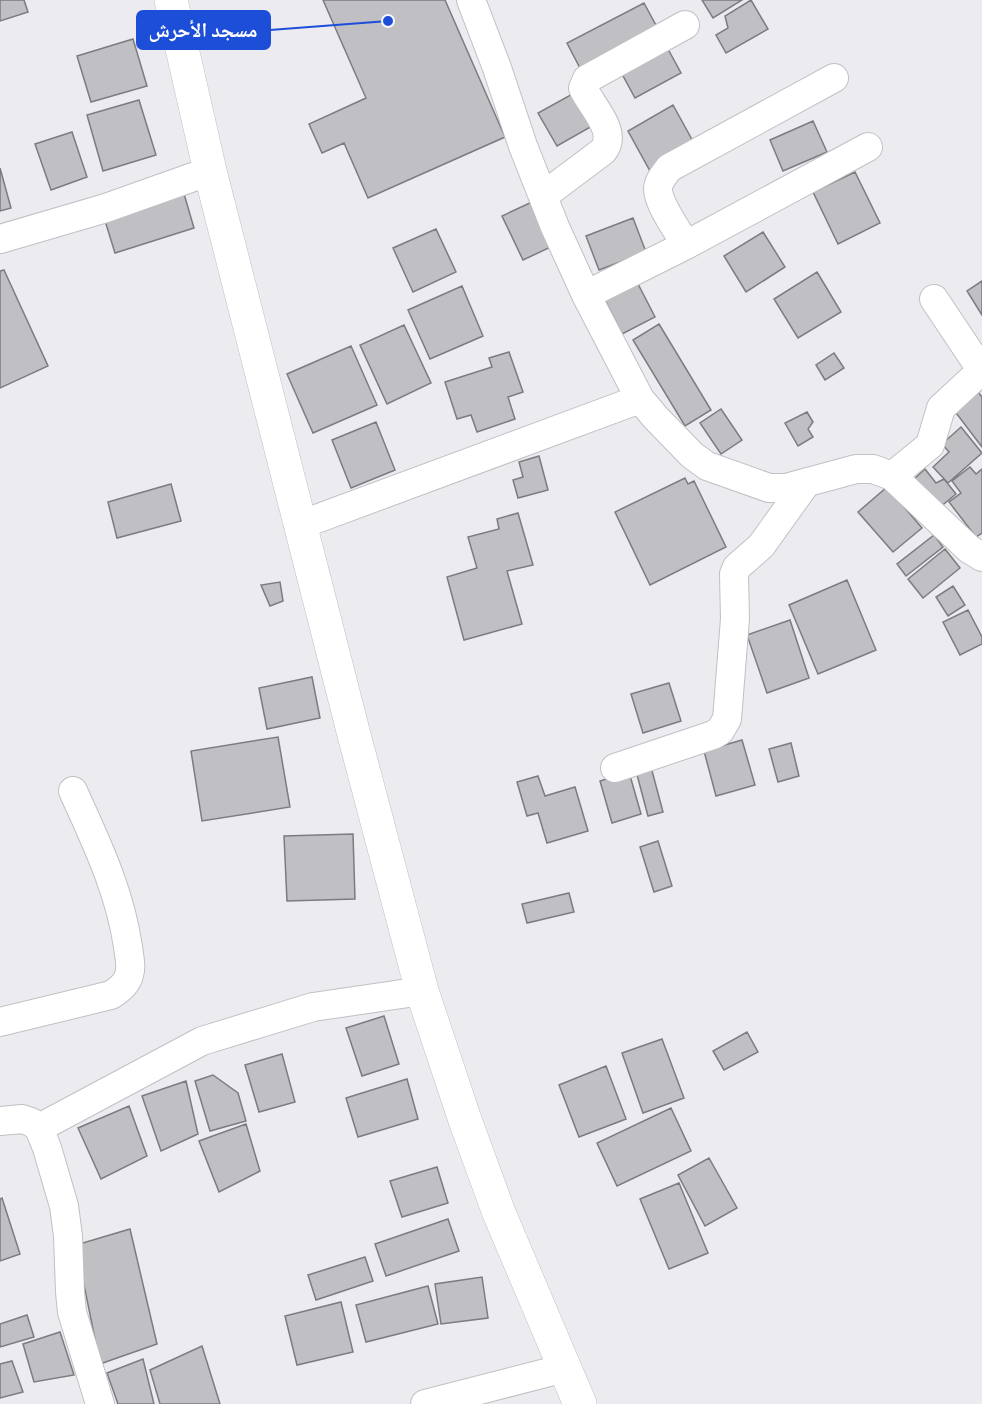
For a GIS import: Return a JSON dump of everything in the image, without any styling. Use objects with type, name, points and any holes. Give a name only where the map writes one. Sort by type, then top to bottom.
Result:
[{"type":"street","points":[[171,0],[210,171],[422,991],[499,1213],[580,1404]]},
{"type":"street","points":[[471,0],[543,196],[586,295],[640,399],[681,445],[707,465],[720,471],[778,489],[856,469],[873,470],[892,476],[969,549],[982,557]]},
{"type":"street","points":[[543,196],[603,151],[609,143],[609,135],[604,124],[583,88],[587,79],[685,25]]},
{"type":"street","points":[[686,245],[664,207],[658,191],[659,184],[669,168],[834,78]]},
{"type":"street","points":[[586,295],[686,245],[868,147]]},
{"type":"street","points":[[0,239],[106,208],[210,171]]},
{"type":"street","points":[[892,476],[930,445],[938,412],[982,370],[934,298]]},
{"type":"street","points":[[300,525],[640,399]]},
{"type":"street","points":[[615,768],[713,735],[725,724],[735,627],[734,574],[737,567],[761,546],[807,482]]},
{"type":"street","points":[[0,1022],[111,994],[125,984],[130,974],[126,932],[119,899],[73,790]]},
{"type":"street","points":[[39,1128],[202,1041],[313,1007],[422,991]]},
{"type":"street","points":[[0,1121],[22,1119],[31,1122],[39,1128],[47,1148],[64,1206],[72,1312],[100,1404]]},
{"type":"street","points":[[425,1404],[565,1368]]},
{"type":"building","points":[[0,0],[24,0],[28,12],[0,21]]},
{"type":"building","points":[[323,0],[445,0],[505,137],[368,198],[344,143],[322,153],[309,124],[366,98]]},
{"type":"building","points":[[702,0],[742,0],[713,18]]},
{"type":"building","points":[[751,0],[768,29],[726,53],[716,35],[728,28],[725,16]]},
{"type":"building","points":[[644,3],[658,29],[581,70],[567,43]]},
{"type":"building","points":[[133,39],[147,86],[91,102],[77,56]]},
{"type":"building","points":[[668,49],[681,73],[635,98],[622,74]]},
{"type":"building","points":[[576,92],[594,125],[557,146],[538,113]]},
{"type":"building","points":[[139,100],[156,155],[103,171],[87,115]]},
{"type":"building","points":[[673,105],[695,145],[650,171],[628,131]]},
{"type":"building","points":[[813,121],[827,152],[783,171],[770,140]]},
{"type":"building","points":[[72,132],[87,177],[51,190],[35,144]]},
{"type":"building","points":[[0,168],[11,208],[0,211]]},
{"type":"building","points":[[855,172],[880,223],[838,244],[813,192]]},
{"type":"building","points":[[182,187],[194,228],[115,253],[102,211]]},
{"type":"building","points":[[534,201],[555,245],[523,260],[502,216]]},
{"type":"building","points":[[633,218],[646,252],[599,270],[586,236]]},
{"type":"building","points":[[436,229],[456,272],[413,292],[393,248]]},
{"type":"building","points":[[763,232],[785,267],[746,292],[724,256]]},
{"type":"building","points":[[4,270],[48,366],[0,388],[0,271]]},
{"type":"building","points":[[817,272],[841,312],[798,338],[774,299]]},
{"type":"building","points":[[636,280],[655,317],[622,334],[603,296]]},
{"type":"building","points":[[982,281],[982,315],[967,291]]},
{"type":"building","points":[[462,286],[483,336],[430,359],[408,310]]},
{"type":"building","points":[[659,324],[711,410],[685,426],[633,340]]},
{"type":"building","points":[[404,325],[431,383],[387,404],[360,345]]},
{"type":"building","points":[[351,346],[377,405],[313,433],[287,374]]},
{"type":"building","points":[[509,352],[523,392],[508,397],[515,419],[477,432],[471,415],[457,419],[445,382],[492,367],[489,358]]},
{"type":"building","points":[[834,353],[844,368],[825,380],[816,365]]},
{"type":"building","points":[[974,387],[982,397],[982,447],[950,405]]},
{"type":"building","points":[[721,409],[742,440],[721,454],[700,423]]},
{"type":"building","points":[[807,412],[813,422],[808,429],[813,437],[798,446],[785,423]]},
{"type":"building","points":[[376,422],[395,470],[351,488],[332,440]]},
{"type":"building","points":[[961,427],[982,453],[948,483],[933,467],[949,452],[942,444]]},
{"type":"building","points":[[539,456],[548,490],[518,498],[513,480],[523,477],[519,462]]},
{"type":"building","points":[[970,467],[976,474],[982,469],[982,533],[976,537],[949,502],[961,493],[952,481]]},
{"type":"building","points":[[925,469],[936,483],[944,479],[956,494],[939,508],[914,479]]},
{"type":"building","points":[[685,478],[688,484],[694,481],[726,547],[650,585],[615,512]]},
{"type":"building","points":[[171,484],[181,521],[117,538],[108,502]]},
{"type":"building","points":[[887,487],[922,528],[893,552],[858,512]]},
{"type":"building","points":[[518,513],[533,565],[507,571],[522,624],[464,640],[447,577],[477,568],[468,537],[499,529],[497,519]]},
{"type":"building","points":[[934,535],[943,547],[906,576],[897,564]]},
{"type":"building","points":[[945,549],[960,568],[923,598],[908,579]]},
{"type":"building","points":[[847,580],[876,650],[818,674],[789,605]]},
{"type":"building","points":[[280,582],[283,601],[270,606],[261,585]]},
{"type":"building","points":[[953,586],[965,605],[948,616],[936,597]]},
{"type":"building","points":[[968,610],[982,637],[982,644],[960,655],[943,622]]},
{"type":"building","points":[[790,620],[809,678],[767,693],[747,635]]},
{"type":"building","points":[[312,677],[320,718],[267,729],[259,688]]},
{"type":"building","points":[[669,683],[681,721],[643,733],[631,694]]},
{"type":"building","points":[[278,737],[290,807],[202,821],[191,751]]},
{"type":"building","points":[[742,740],[755,785],[716,796],[704,751]]},
{"type":"building","points":[[791,743],[799,776],[778,782],[769,749]]},
{"type":"building","points":[[651,767],[663,812],[648,816],[636,771]]},
{"type":"building","points":[[629,772],[641,814],[612,823],[600,781]]},
{"type":"building","points":[[538,776],[545,796],[575,787],[588,831],[547,843],[538,813],[527,816],[517,782]]},
{"type":"building","points":[[353,834],[355,899],[287,901],[284,836]]},
{"type":"building","points":[[658,841],[672,886],[654,892],[640,847]]},
{"type":"building","points":[[569,893],[574,912],[527,923],[522,904]]},
{"type":"building","points":[[384,1016],[399,1064],[362,1076],[346,1028]]},
{"type":"building","points":[[747,1032],[758,1052],[724,1070],[713,1051]]},
{"type":"building","points":[[662,1039],[684,1098],[643,1113],[622,1053]]},
{"type":"building","points":[[282,1054],[295,1102],[259,1112],[245,1065]]},
{"type":"building","points":[[606,1066],[626,1119],[579,1137],[559,1085]]},
{"type":"building","points":[[213,1075],[238,1093],[246,1121],[210,1131],[195,1081]]},
{"type":"building","points":[[407,1079],[418,1119],[358,1137],[346,1098]]},
{"type":"building","points":[[186,1081],[198,1134],[161,1151],[142,1096]]},
{"type":"building","points":[[129,1106],[147,1156],[101,1179],[78,1128]]},
{"type":"building","points":[[671,1108],[691,1151],[617,1186],[597,1143]]},
{"type":"building","points":[[246,1124],[260,1171],[219,1192],[199,1141]]},
{"type":"building","points":[[709,1158],[737,1208],[705,1226],[678,1175]]},
{"type":"building","points":[[437,1167],[448,1203],[402,1217],[390,1181]]},
{"type":"building","points":[[679,1183],[708,1253],[669,1269],[640,1199]]},
{"type":"building","points":[[2,1198],[20,1254],[0,1261],[0,1199]]},
{"type":"building","points":[[448,1219],[459,1251],[386,1276],[375,1244]]},
{"type":"building","points":[[130,1229],[157,1344],[100,1364],[76,1245]]},
{"type":"building","points":[[365,1257],[373,1281],[316,1300],[308,1275]]},
{"type":"building","points":[[482,1277],[488,1318],[441,1324],[435,1284]]},
{"type":"building","points":[[428,1286],[438,1324],[366,1342],[356,1305]]},
{"type":"building","points":[[341,1302],[353,1352],[297,1365],[285,1316]]},
{"type":"building","points":[[27,1315],[34,1337],[0,1347],[0,1324]]},
{"type":"building","points":[[60,1332],[74,1375],[34,1382],[23,1344]]},
{"type":"building","points":[[202,1346],[220,1404],[160,1404],[150,1370]]},
{"type":"building","points":[[143,1359],[154,1404],[118,1404],[107,1373]]},
{"type":"building","points":[[12,1361],[23,1392],[0,1398],[0,1364]]},
{"type":"place","name":"مسجد الأحرش","points":[[388,21]]}]
